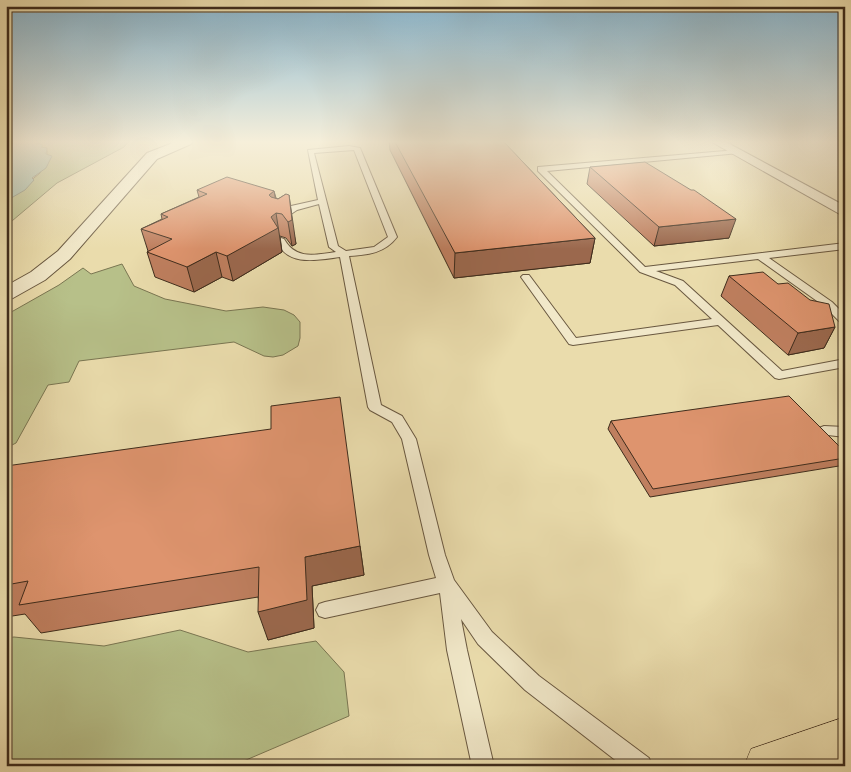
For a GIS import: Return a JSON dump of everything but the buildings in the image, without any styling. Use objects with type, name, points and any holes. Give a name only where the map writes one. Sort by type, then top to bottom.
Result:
[{"type":"highway","points":[[774,765],[845,740]]},
{"type":"street","points":[[6,294],[38,276],[64,255],[133,177]]},
{"type":"street","points":[[788,177],[845,212]]},
{"type":"lane","points":[[317,177],[334,247],[344,254],[375,407],[397,419],[408,439],[447,584],[457,650],[483,766]]},
{"type":"lane","points":[[281,241],[285,249],[300,258],[373,251],[387,245],[393,237],[369,177]]},
{"type":"lane","points":[[549,177],[643,270],[679,284],[779,374],[845,363]]},
{"type":"lane","points":[[279,218],[294,208],[323,201]]},
{"type":"lane","points":[[643,270],[845,246]]},
{"type":"lane","points":[[760,256],[828,304],[845,320]]},
{"type":"lane","points":[[526,278],[573,342],[720,321]]},
{"type":"lane","points":[[838,445],[824,431],[845,432]]},
{"type":"lane","points":[[325,610],[447,584]]},
{"type":"lane","points":[[447,584],[484,638],[519,671],[641,766]]},
{"type":"green space","points":[[35,177],[68,177],[57,183],[6,226],[6,201]]},
{"type":"green space","points":[[122,264],[134,286],[165,299],[226,311],[263,307],[284,310],[294,315],[300,322],[298,346],[283,355],[273,357],[264,356],[234,342],[79,361],[69,382],[48,385],[16,443],[6,448],[6,315],[59,285],[83,268],[91,274]]},
{"type":"green space","points":[[180,630],[248,652],[316,641],[344,672],[349,716],[232,766],[6,766],[6,638],[14,637],[104,646]]},
{"type":"shaded area","points":[[6,177],[33,177],[32,178],[34,180],[25,190],[6,201]]}]
